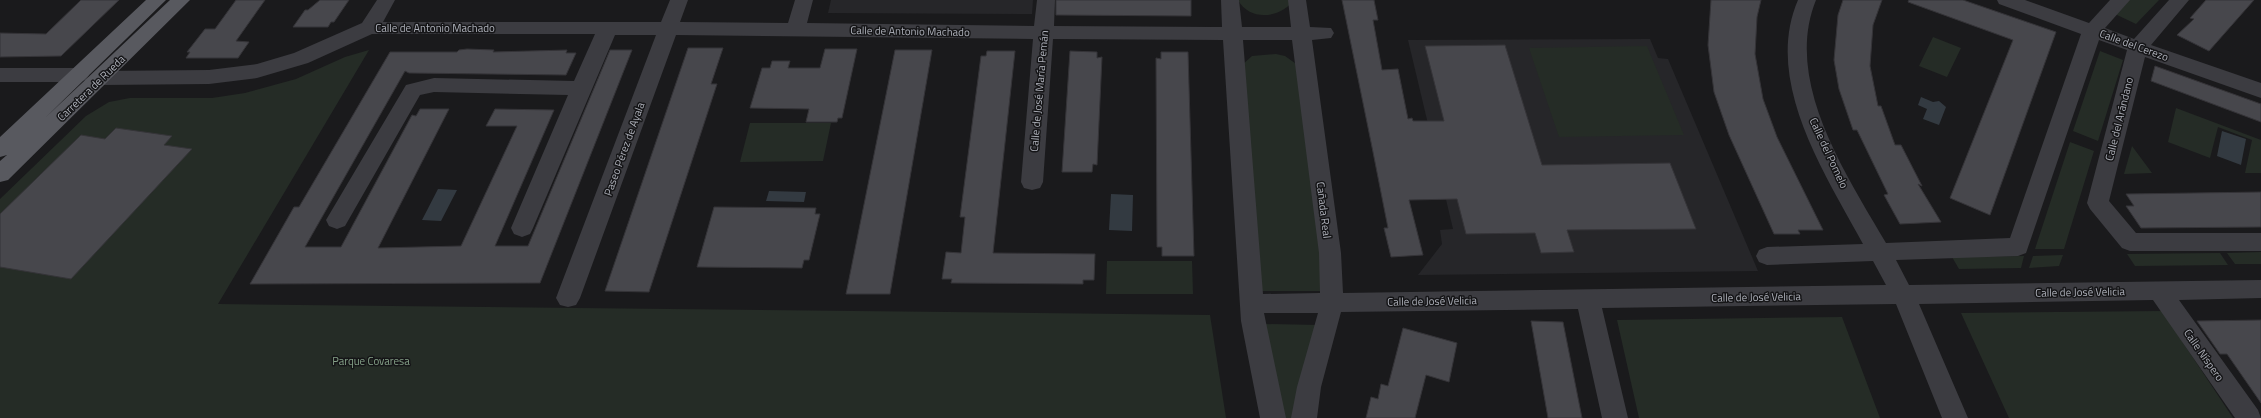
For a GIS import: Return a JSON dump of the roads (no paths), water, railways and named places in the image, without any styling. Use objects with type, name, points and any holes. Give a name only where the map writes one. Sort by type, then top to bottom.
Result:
[{"type":"main road","name":"Carretera de Rueda","points":[[0,150],[158,0]]},
{"type":"main road","name":"Carretera de Rueda","points":[[0,174],[102,78],[181,0]]},
{"type":"street","points":[[369,28],[386,0]]},
{"type":"street","name":"Paseo Pérez de Ayala","points":[[568,298],[679,0]]},
{"type":"street","points":[[796,30],[804,0]]},
{"type":"street","name":"Calle de José María Pemán","points":[[1032,182],[1046,0]]},
{"type":"street","points":[[1230,0],[1223,34],[1252,304],[1257,341],[1273,418]]},
{"type":"street","name":"Cañada Real","points":[[1297,0],[1330,253],[1332,303],[1309,387],[1304,418]]},
{"type":"street","name":"Calle del Pomelo","points":[[1807,0],[1798,21],[1796,56],[1804,96],[1823,144],[1878,251],[1903,295],[1922,335],[1955,418]]},
{"type":"street","name":"Calle del Cerezo","points":[[2006,0],[2261,91]]},
{"type":"street","points":[[1767,256],[2018,247],[2092,31],[2121,0]]},
{"type":"street","name":"Calle del Arándano","points":[[2180,0],[2138,47],[2098,203],[2130,242],[2261,242]]},
{"type":"street","name":"Calle de Antonio Machado","points":[[102,78],[209,77],[257,71],[301,58],[369,28],[608,28],[1223,34],[1324,33]]},
{"type":"street","points":[[522,228],[608,28]]},
{"type":"street","points":[[0,75],[80,75]]},
{"type":"street","points":[[338,220],[413,90],[434,85],[581,88]]},
{"type":"street","name":"Calle de José Velicia","points":[[1252,304],[2261,289]]},
{"type":"street","name":"Calle Níspero","points":[[2160,291],[2248,418]]},
{"type":"street","points":[[1588,300],[1615,418]]},
{"type":"park label","name":"Parque Covaresa","points":[[371,361]]}]
